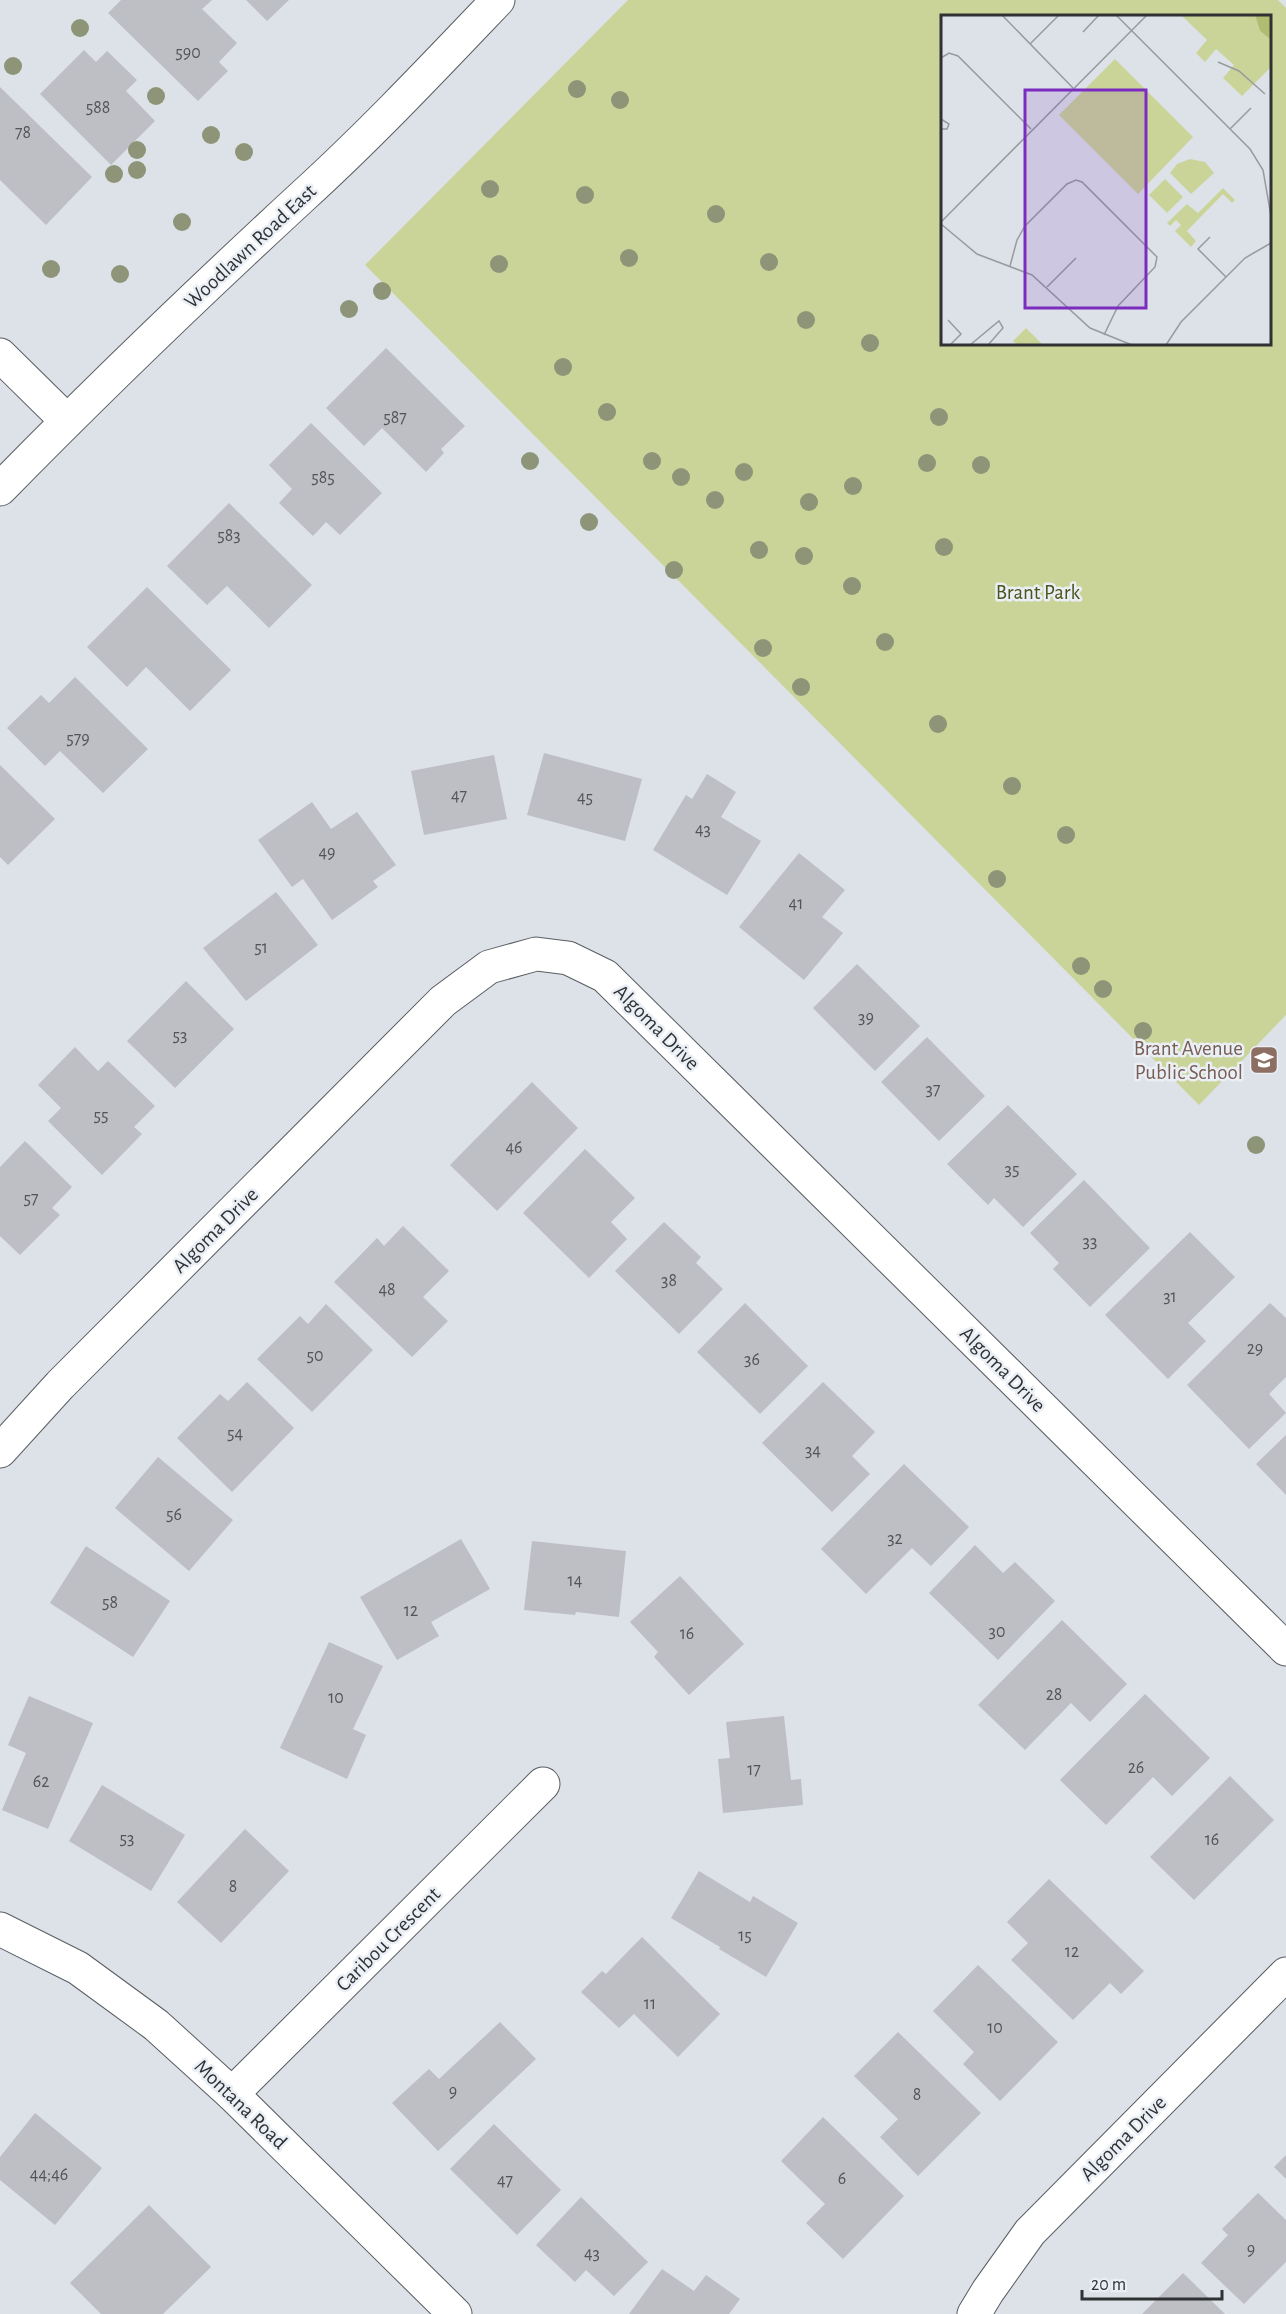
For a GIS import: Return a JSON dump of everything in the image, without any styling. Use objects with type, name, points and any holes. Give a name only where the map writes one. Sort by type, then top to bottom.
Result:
[{"type":"street","name":"Woodlawn Road East","points":[[0,489],[67,421],[320,180],[498,0]]},
{"type":"street","points":[[0,355],[67,421]]},
{"type":"street","name":"Algoma Drive","points":[[0,1451],[60,1385],[443,1001],[489,967],[536,954],[568,958],[605,976],[1286,1649]]},
{"type":"street","name":"Caribou Crescent","points":[[232,2094],[543,1784]]},
{"type":"street","name":"Montana Road","points":[[0,1929],[78,1968],[156,2025],[232,2094],[455,2314]]},
{"type":"street","name":"Algoma Drive","points":[[974,2314],[1030,2232],[1286,1974]]},
{"type":"green space","name":"Brant Park","points":[[628,0],[1278,0],[1286,8],[1286,1015],[1199,1105],[365,265]]},
{"type":"building","points":[[121,0],[212,0],[202,9],[237,43],[219,62],[228,71],[198,101],[108,13]]},
{"type":"building","points":[[246,0],[289,0],[267,21]]},
{"type":"building","points":[[84,50],[96,62],[107,51],[137,80],[126,91],[155,121],[111,165],[40,94]]},
{"type":"building","points":[[0,87],[92,177],[46,225],[0,180]]},
{"type":"building","points":[[386,348],[465,426],[441,449],[444,453],[426,472],[382,428],[364,446],[326,408]]},
{"type":"building","points":[[311,423],[382,493],[340,535],[326,522],[313,536],[279,503],[292,489],[269,465]]},
{"type":"building","points":[[229,503],[312,585],[269,628],[227,586],[207,605],[167,566]]},
{"type":"building","points":[[147,587],[231,670],[190,711],[146,667],[127,687],[87,647]]},
{"type":"building","points":[[75,677],[148,749],[103,793],[60,751],[45,766],[7,728],[41,695],[49,703]]},
{"type":"building","points":[[544,753],[642,779],[625,841],[527,815]]},
{"type":"building","points":[[494,755],[507,819],[424,835],[411,771]]},
{"type":"building","points":[[0,765],[55,819],[8,865],[0,857]]},
{"type":"building","points":[[707,774],[736,792],[721,817],[761,841],[727,895],[653,850],[686,795],[692,799]]},
{"type":"building","points":[[312,802],[331,829],[357,812],[396,865],[373,881],[378,887],[332,920],[303,879],[292,887],[258,840]]},
{"type":"building","points":[[799,853],[845,890],[822,917],[843,933],[804,980],[739,927]]},
{"type":"building","points":[[276,892],[318,945],[246,1001],[203,948]]},
{"type":"building","points":[[857,964],[920,1026],[875,1071],[813,1008]]},
{"type":"building","points":[[186,981],[234,1029],[175,1088],[127,1041]]},
{"type":"building","points":[[927,1037],[985,1096],[939,1141],[881,1082]]},
{"type":"building","points":[[75,1047],[98,1071],[108,1061],[155,1106],[134,1127],[142,1134],[102,1175],[48,1121],[61,1108],[38,1085]]},
{"type":"building","points":[[532,1082],[578,1128],[497,1211],[450,1165]]},
{"type":"building","points":[[1008,1105],[1077,1174],[1023,1227],[994,1198],[988,1205],[947,1164]]},
{"type":"building","points":[[25,1141],[72,1187],[52,1208],[60,1215],[20,1255],[0,1236],[0,1167]]},
{"type":"building","points":[[585,1149],[635,1198],[611,1222],[627,1239],[589,1278],[523,1213]]},
{"type":"building","points":[[1084,1180],[1150,1248],[1090,1307],[1053,1269],[1059,1263],[1030,1233]]},
{"type":"building","points":[[664,1222],[701,1257],[696,1263],[723,1289],[679,1334],[615,1271]]},
{"type":"building","points":[[403,1226],[449,1271],[423,1297],[448,1321],[412,1357],[334,1282],[377,1238],[384,1246]]},
{"type":"building","points":[[1190,1232],[1235,1277],[1188,1323],[1206,1341],[1168,1379],[1105,1315]]},
{"type":"building","points":[[745,1303],[808,1366],[760,1414],[697,1352]]},
{"type":"building","points":[[1270,1303],[1286,1318],[1286,1377],[1269,1394],[1286,1413],[1249,1449],[1187,1385]]},
{"type":"building","points":[[326,1304],[373,1350],[312,1412],[257,1359],[300,1316],[308,1324]]},
{"type":"building","points":[[247,1382],[294,1428],[232,1492],[177,1438],[220,1394],[228,1401]]},
{"type":"building","points":[[823,1382],[875,1432],[852,1456],[870,1474],[832,1512],[762,1443]]},
{"type":"building","points":[[1286,1435],[1286,1495],[1256,1464]]},
{"type":"building","points":[[158,1457],[233,1520],[189,1571],[115,1508]]},
{"type":"building","points":[[904,1464],[969,1527],[931,1566],[912,1548],[866,1594],[821,1549]]},
{"type":"building","points":[[461,1539],[490,1589],[431,1622],[439,1636],[397,1660],[360,1597]]},
{"type":"building","points":[[532,1541],[626,1551],[619,1617],[576,1612],[575,1615],[524,1610]]},
{"type":"building","points":[[975,1545],[1003,1573],[1015,1562],[1055,1601],[998,1660],[929,1593]]},
{"type":"building","points":[[86,1546],[170,1601],[133,1657],[50,1603]]},
{"type":"building","points":[[680,1576],[744,1644],[689,1695],[654,1657],[658,1652],[630,1622]]},
{"type":"building","points":[[1062,1620],[1127,1684],[1090,1722],[1071,1703],[1025,1750],[978,1705]]},
{"type":"building","points":[[329,1642],[383,1666],[353,1729],[366,1735],[347,1779],[280,1748]]},
{"type":"building","points":[[1145,1694],[1210,1758],[1172,1796],[1153,1777],[1106,1825],[1060,1780]]},
{"type":"building","points":[[29,1696],[93,1723],[48,1829],[2,1810],[26,1753],[8,1745]]},
{"type":"building","points":[[784,1716],[791,1780],[801,1779],[803,1805],[723,1813],[718,1759],[730,1758],[726,1722]]},
{"type":"building","points":[[1230,1776],[1274,1820],[1194,1900],[1150,1857]]},
{"type":"building","points":[[102,1785],[185,1835],[151,1891],[69,1841]]},
{"type":"building","points":[[245,1829],[289,1871],[221,1943],[177,1902]]},
{"type":"building","points":[[699,1871],[750,1902],[753,1896],[798,1923],[766,1977],[671,1918]]},
{"type":"building","points":[[1049,1879],[1144,1971],[1121,1994],[1110,1983],[1073,2020],[1011,1960],[1028,1943],[1007,1922]]},
{"type":"building","points":[[642,1937],[720,2014],[678,2057],[634,2014],[619,2028],[581,1992],[602,1971],[606,1974]]},
{"type":"building","points":[[978,1965],[1058,2042],[1000,2101],[963,2064],[974,2052],[933,2011]]},
{"type":"building","points":[[500,2022],[536,2059],[438,2151],[392,2103],[429,2069],[439,2079]]},
{"type":"building","points":[[898,2032],[981,2113],[918,2176],[880,2137],[898,2119],[854,2076]]},
{"type":"building","points":[[35,2113],[102,2168],[55,2225],[0,2180],[0,2157]]},
{"type":"building","points":[[823,2117],[904,2196],[843,2259],[806,2223],[825,2204],[781,2161]]},
{"type":"building","points":[[494,2124],[561,2190],[517,2235],[450,2169]]},
{"type":"building","points":[[1286,2155],[1286,2179],[1274,2167]]},
{"type":"building","points":[[1258,2193],[1286,2220],[1286,2262],[1244,2304],[1201,2263],[1228,2235],[1222,2229]]},
{"type":"building","points":[[581,2197],[648,2262],[614,2296],[586,2270],[575,2282],[536,2245]]},
{"type":"building","points":[[149,2205],[211,2267],[163,2314],[101,2314],[70,2283]]},
{"type":"building","points":[[662,2269],[694,2291],[706,2275],[740,2299],[729,2314],[629,2314]]},
{"type":"building","points":[[1183,2273],[1225,2314],[1142,2314]]},
{"type":"place","name":"Brant Avenue Public School","points":[[1264,1060]]}]
